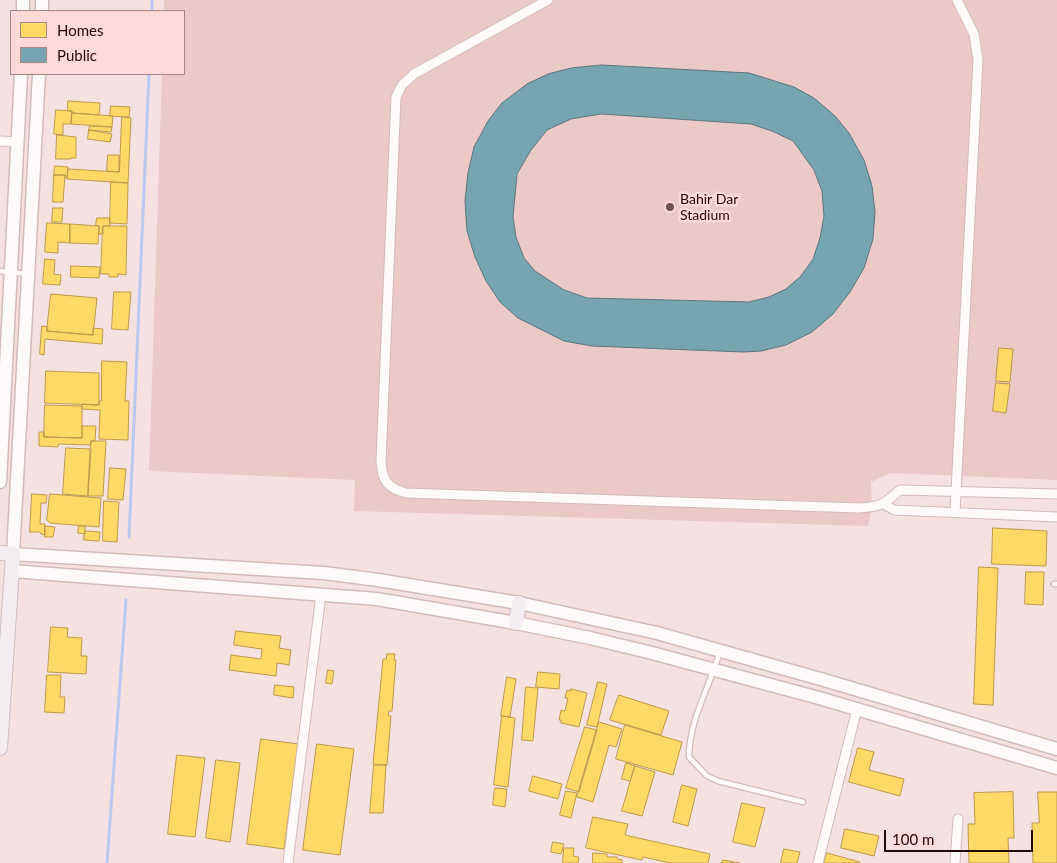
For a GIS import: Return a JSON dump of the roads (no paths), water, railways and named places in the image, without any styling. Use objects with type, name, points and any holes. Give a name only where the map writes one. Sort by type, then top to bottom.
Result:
[{"type":"main road","points":[[0,748],[6,553]]},
{"type":"main road","points":[[516,623],[519,603]]},
{"type":"street","points":[[548,0],[414,74],[402,85],[396,97],[381,461],[382,474],[394,490],[406,493],[859,508],[884,504],[900,490],[1057,494]]},
{"type":"street","points":[[955,512],[978,60],[974,34],[956,0]]},
{"type":"street","points":[[0,482],[6,272],[18,142],[21,75]]},
{"type":"street","points":[[39,75],[28,274],[6,553],[324,574],[378,580],[519,603],[657,633],[1057,748]]},
{"type":"street","points":[[0,142],[18,142]]},
{"type":"street","points":[[884,504],[894,510],[1057,516]]},
{"type":"street","points":[[6,570],[377,599],[516,623],[598,640],[714,670],[858,709],[1057,768]]},
{"type":"street","points":[[288,863],[321,594]]},
{"type":"street","points":[[818,863],[858,709]]},
{"type":"street","points":[[955,863],[958,819]]},
{"type":"lane","points":[[6,272],[28,274]]},
{"type":"lane","points":[[720,650],[697,711],[689,740],[689,757],[707,776],[718,781],[803,802]]},
{"type":"waterway","points":[[152,0],[152,10]]},
{"type":"waterway","points":[[129,537],[149,75]]},
{"type":"waterway","points":[[107,863],[126,600]]},
{"type":"place","name":"Bahir Dar Stadium","points":[[670,207]]}]
